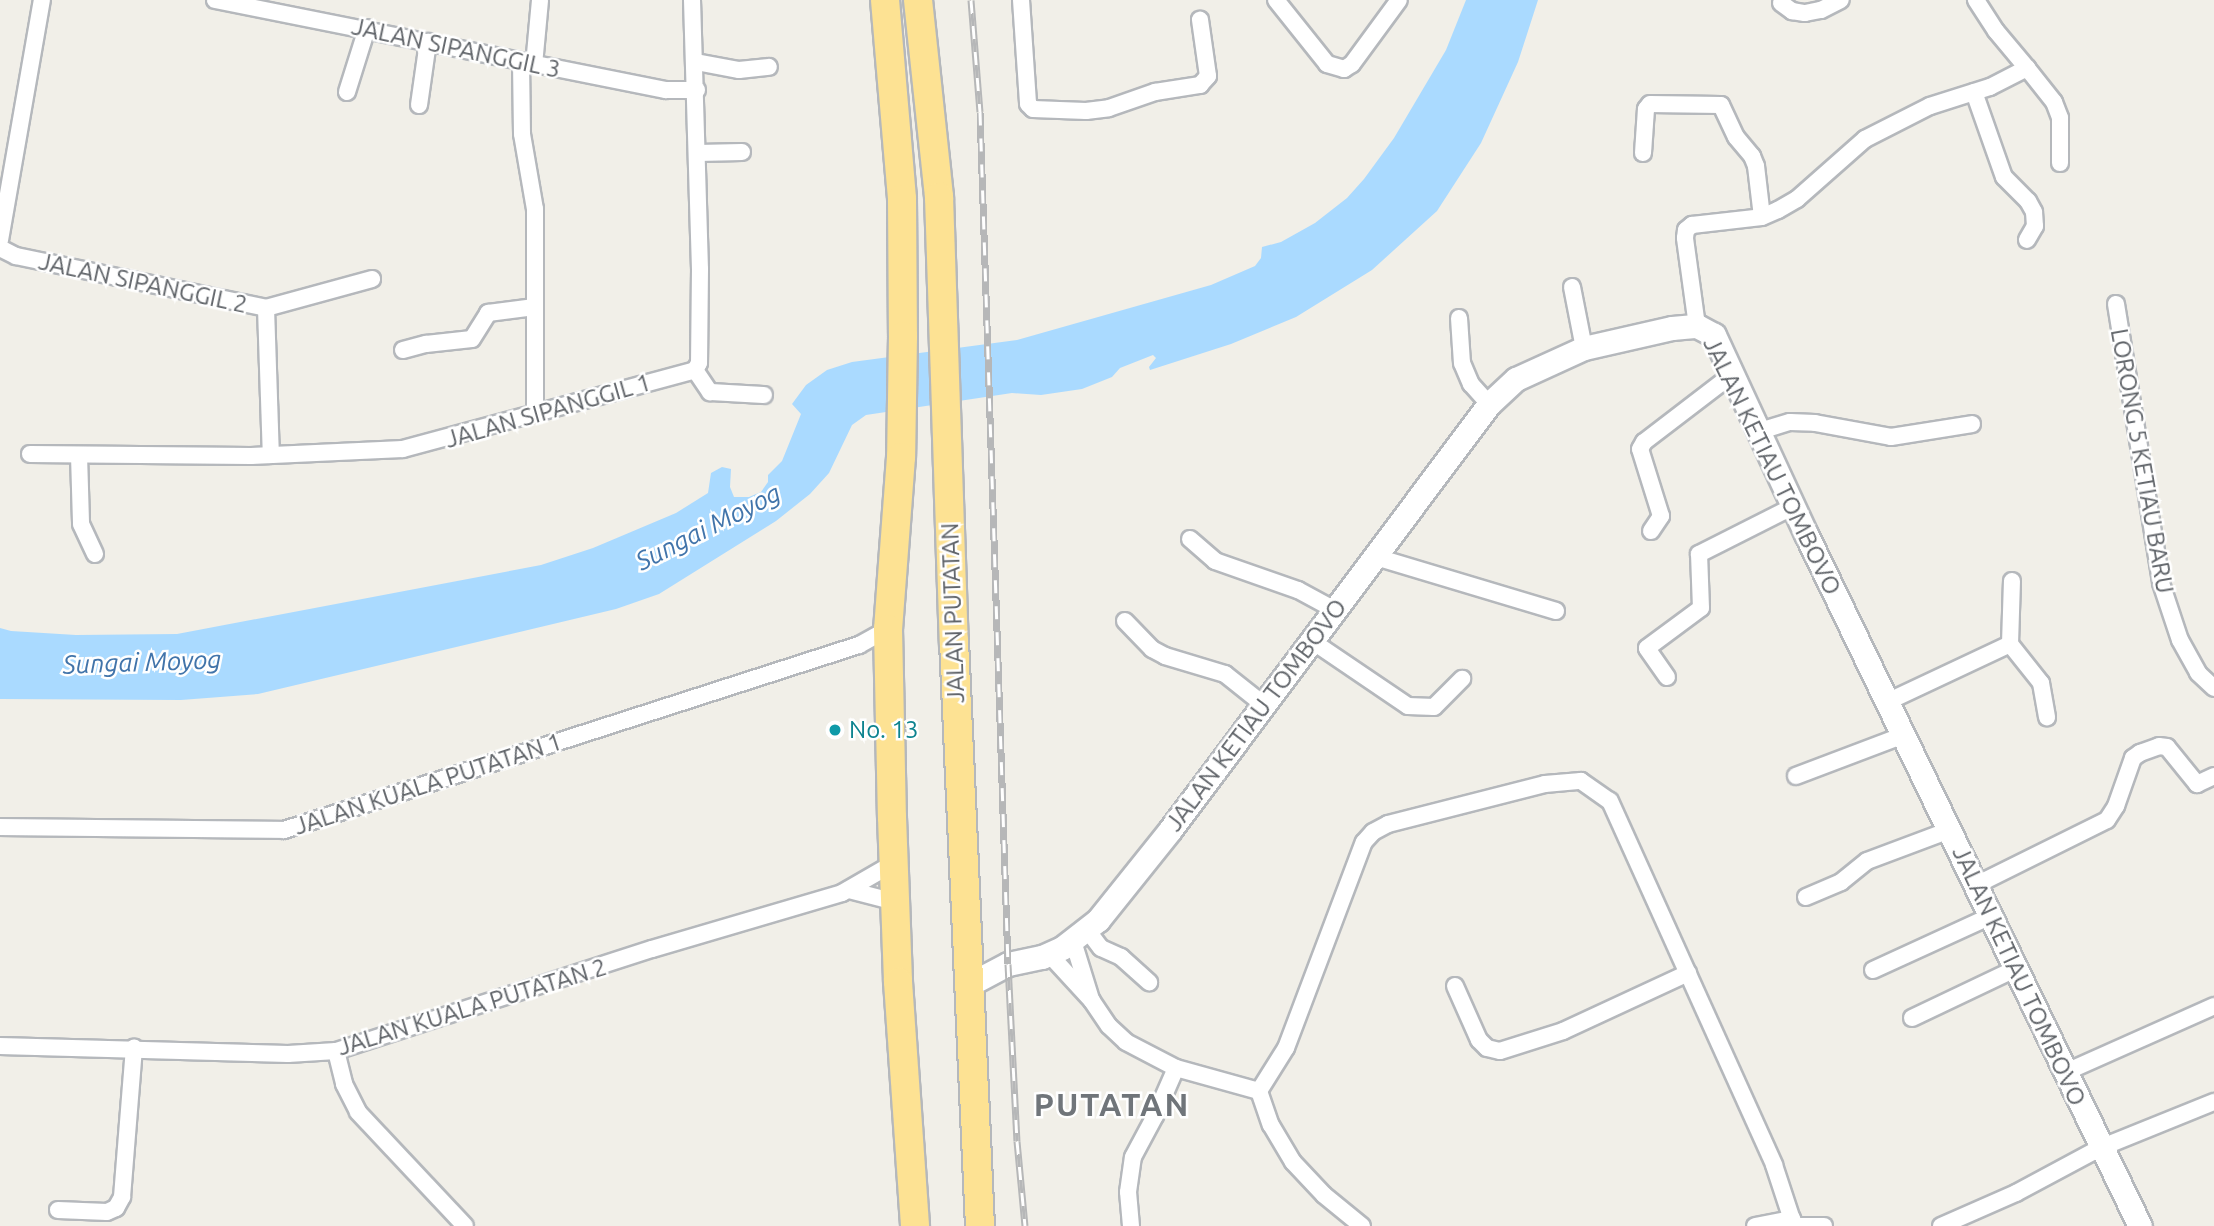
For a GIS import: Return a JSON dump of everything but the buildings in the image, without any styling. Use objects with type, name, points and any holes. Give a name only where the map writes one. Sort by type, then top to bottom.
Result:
[{"type":"highway","points":[[885,0],[902,199],[903,336],[901,457],[888,629],[895,902],[915,1226]]},
{"type":"highway","name":"JALAN PUTATAN","points":[[918,0],[939,197],[942,339],[980,1226]]},
{"type":"street","points":[[0,240],[42,0]]},
{"type":"street","name":"JALAN SIPANGGIL 3","points":[[215,0],[367,28],[666,90],[697,90]]},
{"type":"street","points":[[535,413],[535,209],[522,134],[528,63],[540,0]]},
{"type":"street","points":[[692,0],[698,153],[699,363],[695,370],[710,392],[764,395]]},
{"type":"street","points":[[1021,0],[1028,104],[1032,109],[1086,111],[1109,108],[1155,92],[1200,85],[1208,76],[1200,20]]},
{"type":"street","points":[[1276,0],[1327,64],[1343,69],[1352,64],[1399,0]]},
{"type":"street","points":[[1781,3],[1792,11],[1805,13],[1821,10],[1841,0]]},
{"type":"street","points":[[1976,0],[1996,32],[2053,102],[2060,118],[2060,163]]},
{"type":"street","points":[[347,92],[367,28]]},
{"type":"street","points":[[419,105],[428,42]]},
{"type":"street","points":[[696,62],[738,70],[769,68]]},
{"type":"street","points":[[1697,326],[1686,230],[1700,223],[1762,217],[1797,199],[1865,139],[1930,106],[1974,92],[2027,68]]},
{"type":"street","points":[[1974,92],[2004,177],[2028,201],[2034,212],[2035,226],[2027,240]]},
{"type":"street","points":[[1643,153],[1646,109],[1650,104],[1695,102],[1721,105],[1736,137],[1752,156],[1756,166],[1762,217]]},
{"type":"street","points":[[698,153],[742,152]]},
{"type":"street","name":"JALAN SIPANGGIL 2","points":[[0,248],[16,256],[266,308],[271,456]]},
{"type":"street","points":[[266,308],[372,279]]},
{"type":"street","points":[[1572,287],[1584,348]]},
{"type":"street","name":"LORONG 5 KETIAU BARU","points":[[2116,304],[2161,583],[2180,640],[2198,673],[2214,688]]},
{"type":"street","points":[[403,350],[426,344],[472,339],[488,313],[535,307]]},
{"type":"street","points":[[1459,318],[1462,363],[1471,384],[1489,404]]},
{"type":"street","name":"JALAN KETIAU TOMBOVO","points":[[970,984],[1008,964],[1049,954],[1080,936],[1170,830],[1489,404],[1525,374],[1584,348],[1672,328],[1697,326],[1714,335],[2100,1148],[2140,1226]]},
{"type":"street","name":"JALAN SIPANGGIL 1","points":[[30,454],[271,456],[403,449],[695,370]]},
{"type":"street","points":[[1651,531],[1661,516],[1640,449],[1644,442],[1733,374]]},
{"type":"street","points":[[1760,431],[1790,422],[1815,423],[1891,437],[1972,425]]},
{"type":"street","points":[[79,454],[81,524],[95,554]]},
{"type":"street","points":[[1667,677],[1647,648],[1701,608],[1699,554],[1794,506]]},
{"type":"street","points":[[1190,539],[1215,561],[1298,590],[1335,610]]},
{"type":"street","points":[[1376,556],[1556,611]]},
{"type":"street","points":[[2012,581],[2010,644],[2041,683],[2047,717]]},
{"type":"street","points":[[1125,621],[1152,649],[1165,656],[1225,674],[1264,705]]},
{"type":"street","name":"JALAN KUALA PUTATAN 1","points":[[0,827],[284,831],[870,641],[888,629]]},
{"type":"street","points":[[1312,641],[1408,706],[1434,707],[1462,679]]},
{"type":"street","points":[[1889,701],[2010,644]]},
{"type":"street","name":"JALAN KUALA PUTATAN 1","points":[[841,650],[871,652],[889,662]]},
{"type":"street","points":[[1796,776],[1904,735]]},
{"type":"street","points":[[1976,885],[2107,820],[2116,806],[2133,758],[2140,753],[2159,746],[2167,747],[2197,784],[2214,776]]},
{"type":"street","points":[[1259,1091],[1286,1048],[1364,842],[1373,832],[1388,824],[1545,784],[1581,781],[1609,801],[1774,1166],[1796,1224]]},
{"type":"street","points":[[1806,898],[1841,882],[1867,861],[1950,831]]},
{"type":"street","name":"JALAN KUALA PUTATAN 2","points":[[0,1046],[134,1047],[288,1054],[337,1051],[652,949],[849,890],[894,863]]},
{"type":"street","points":[[849,890],[895,902]]},
{"type":"street","points":[[1873,970],[1991,916]]},
{"type":"street","points":[[1080,936],[1121,957],[1149,982]]},
{"type":"street","points":[[1080,936],[1092,1001]]},
{"type":"street","points":[[968,945],[989,959],[1008,964]]},
{"type":"street","points":[[1049,954],[1092,1001],[1109,1026],[1126,1042],[1176,1068],[1259,1091]]},
{"type":"street","points":[[1912,1018],[2015,969]]},
{"type":"street","points":[[1455,986],[1479,1041],[1487,1048],[1500,1051],[1514,1049],[1563,1031],[1688,972]]},
{"type":"street","points":[[2066,1072],[2214,1006]]},
{"type":"street","points":[[58,1210],[107,1212],[116,1208],[122,1197],[134,1047]]},
{"type":"street","points":[[337,1051],[344,1084],[358,1112],[465,1226]]},
{"type":"street","points":[[1131,1226],[1128,1192],[1133,1157],[1176,1068]]},
{"type":"street","points":[[1259,1091],[1271,1125],[1293,1162],[1324,1195],[1362,1226]]},
{"type":"street","points":[[1941,1226],[2006,1198],[2100,1148],[2214,1102]]},
{"type":"street","points":[[1755,1226],[1824,1226]]},
{"type":"water","name":"Sungai Moyog","points":[[1466,0],[1538,0],[1518,62],[1481,143],[1437,211],[1372,270],[1296,317],[1231,344],[1150,370],[1149,367],[1156,358],[1153,355],[1120,368],[1112,377],[1082,389],[1041,395],[1012,393],[866,415],[852,425],[829,473],[810,494],[776,521],[659,594],[616,609],[258,694],[181,700],[0,699],[0,628],[76,635],[177,634],[541,565],[593,548],[676,513],[708,493],[711,473],[722,467],[731,469],[730,487],[734,497],[749,497],[761,492],[768,482],[768,475],[782,461],[801,414],[792,404],[806,385],[827,370],[852,362],[1017,340],[1211,285],[1255,266],[1261,258],[1262,247],[1281,242],[1315,223],[1347,198],[1364,179],[1394,138],[1446,50]]},
{"type":"railway","points":[[971,0],[980,112],[1008,964],[1017,1141],[1025,1226]]},
{"type":"place","name":"No. 13","points":[[835,730]]},
{"type":"district","name":"PUTATAN","points":[[1112,1104]]}]
